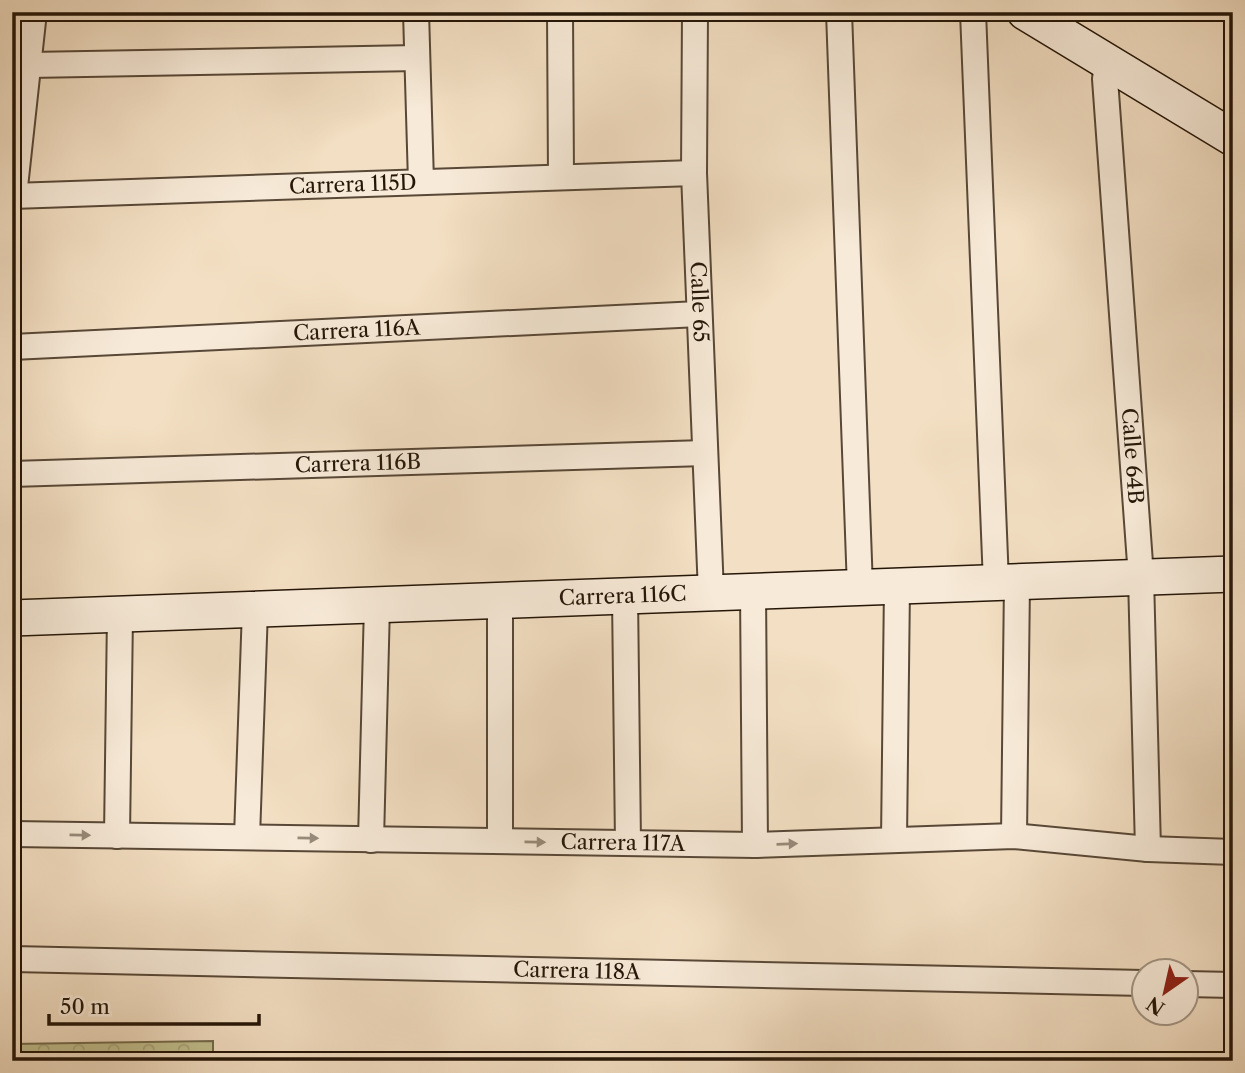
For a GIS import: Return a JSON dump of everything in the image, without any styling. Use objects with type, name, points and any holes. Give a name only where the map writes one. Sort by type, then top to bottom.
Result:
[{"type":"street","points":[[13,196],[34,12]]},
{"type":"street","points":[[416,12],[421,182]]},
{"type":"street","points":[[560,12],[561,177]]},
{"type":"street","name":"Calle 65","points":[[695,12],[694,173],[711,593]]},
{"type":"street","points":[[839,12],[860,587]]},
{"type":"street","points":[[973,12],[1006,582],[1014,836]]},
{"type":"street","points":[[1025,12],[1233,138]]},
{"type":"street","points":[[29,65],[417,58]]},
{"type":"street","name":"Calle 64B","points":[[1107,61],[1106,93],[1141,577],[1148,849]]},
{"type":"street","name":"Carrera 115D","points":[[13,196],[694,173]]},
{"type":"street","name":"Carrera 116A","points":[[12,347],[699,314]]},
{"type":"street","name":"Carrera 116B","points":[[12,474],[705,453]]},
{"type":"street","name":"Carrera 116C","points":[[12,618],[1233,574]]},
{"type":"street","points":[[894,840],[897,586]]},
{"type":"street","points":[[753,591],[755,845]]},
{"type":"street","points":[[625,596],[628,843]]},
{"type":"street","points":[[500,600],[500,841]]},
{"type":"street","points":[[372,839],[377,605]]},
{"type":"street","points":[[247,837],[255,609]]},
{"type":"street","points":[[117,836],[120,614]]},
{"type":"street","name":"Carrera 117A","points":[[12,834],[755,845],[1014,836],[1148,849],[1233,852]]},
{"type":"street","name":"Carrera 118A","points":[[12,959],[1130,983]]},
{"type":"street","points":[[1200,984],[1233,985]]},
{"type":"green space","points":[[213,1041],[213,1061],[12,1061],[12,1044]]}]
